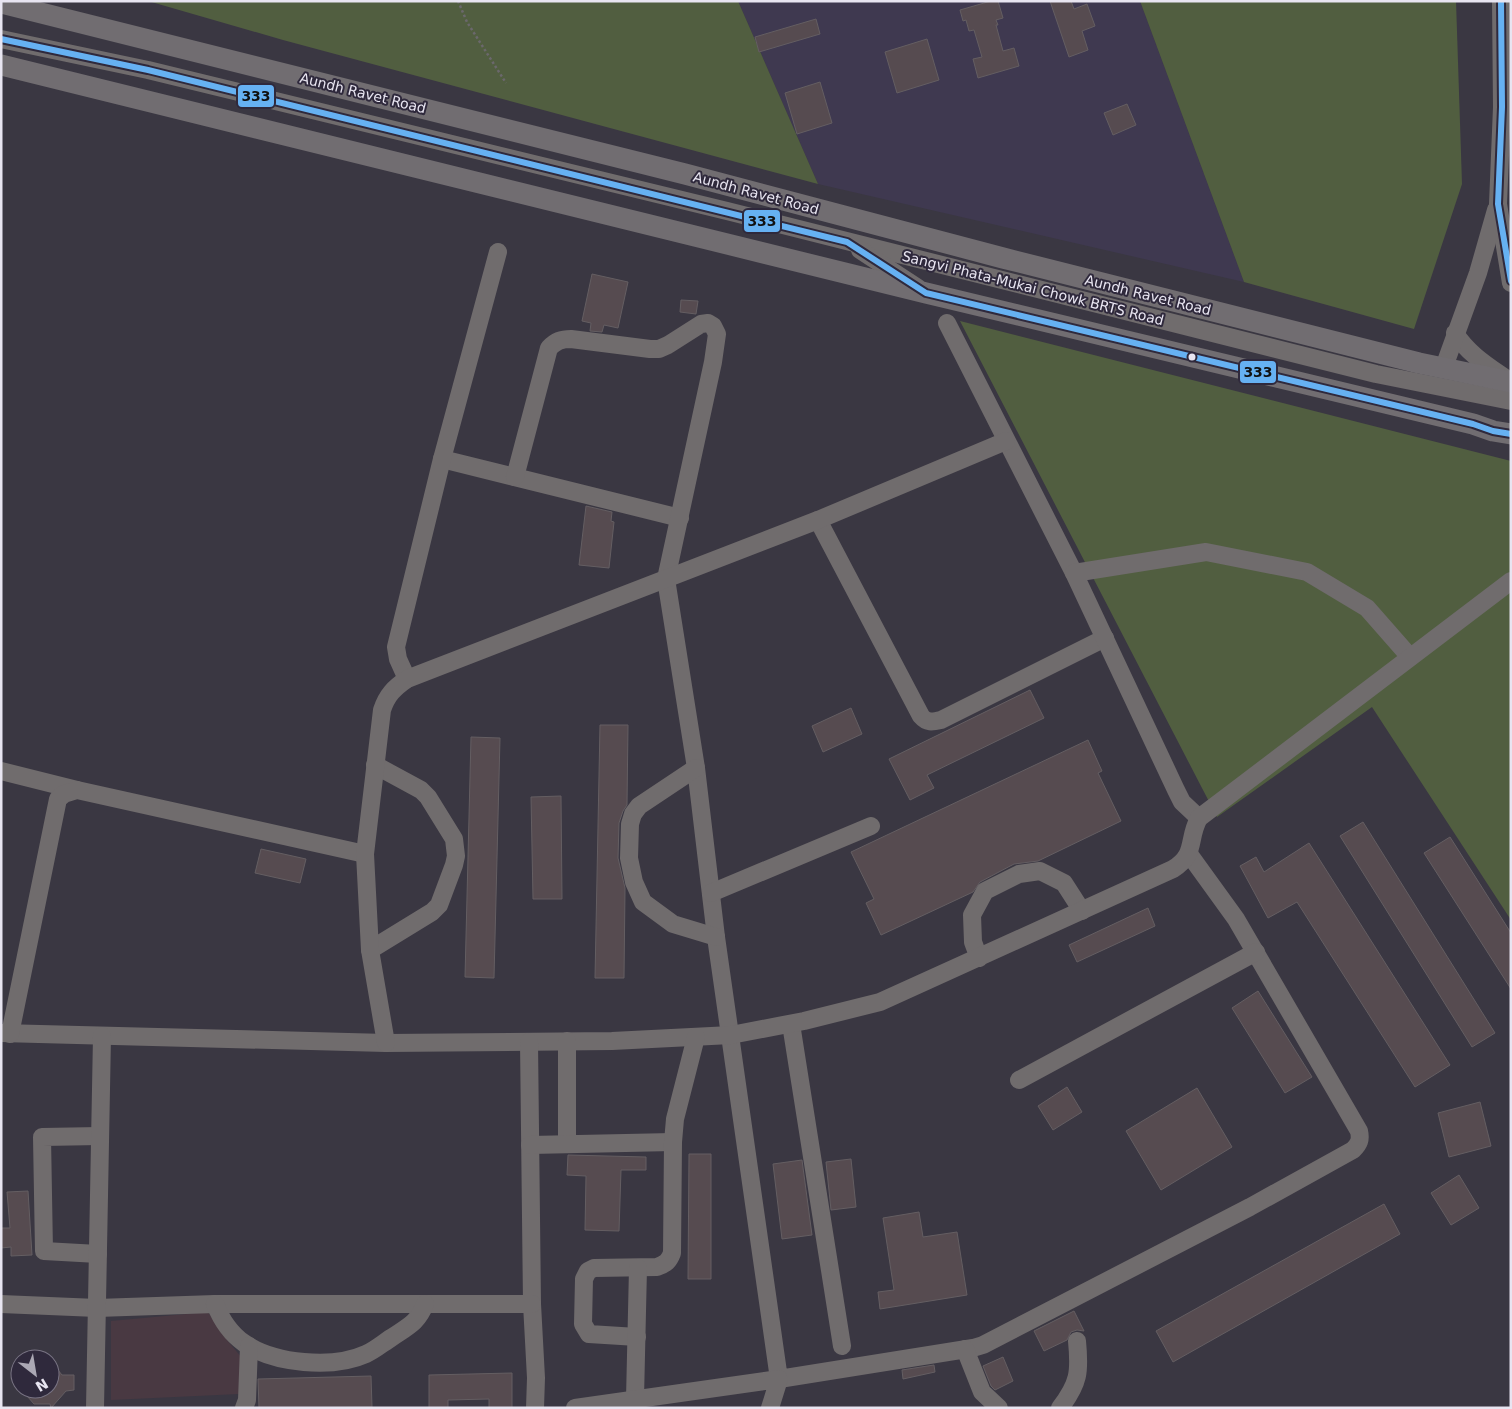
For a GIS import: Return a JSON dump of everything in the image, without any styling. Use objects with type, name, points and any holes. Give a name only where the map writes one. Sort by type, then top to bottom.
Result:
[{"type":"main road","name":"Aundh Ravet Road","points":[[1,3],[685,174],[1003,258],[1409,360],[1511,381]]},
{"type":"main road","points":[[1,65],[926,293],[1511,434]]},
{"type":"street","points":[[1444,367],[1478,273],[1498,204],[1506,107],[1500,1]]},
{"type":"street","name":"Sangvi Phata-Mukai Chowk BRTS Road","points":[[1,39],[148,70],[1376,374],[1511,401]]},
{"type":"street","points":[[1498,204],[1511,283]]},
{"type":"street","points":[[848,242],[926,293]]},
{"type":"street","points":[[407,679],[398,659],[396,646],[442,459],[498,252]]},
{"type":"street","points":[[515,477],[549,348],[554,343],[562,339],[572,339],[659,349],[701,324],[708,323],[713,326],[717,334],[713,362],[666,579],[696,768],[710,893],[779,1379],[770,1408]]},
{"type":"street","points":[[947,323],[1074,573],[1182,802],[1199,818]]},
{"type":"street","points":[[1455,333],[1462,345],[1474,356],[1511,381]]},
{"type":"street","points":[[386,1043],[370,950],[365,854],[382,710],[386,698],[394,688],[407,679],[818,520],[1006,441]]},
{"type":"street","points":[[442,459],[680,518]]},
{"type":"street","points":[[818,520],[921,716],[925,720],[932,722],[941,720],[1105,638]]},
{"type":"street","points":[[1074,573],[1206,552],[1307,572],[1367,608],[1410,657]]},
{"type":"street","points":[[77,790],[70,791],[58,799],[6,1034],[386,1043],[529,1042],[731,1035],[791,1024],[880,1002],[1173,869],[1183,863],[1189,854],[1193,828],[1199,818],[1511,581]]},
{"type":"street","points":[[370,950],[432,912],[439,905],[456,856],[454,839],[428,797],[421,790],[375,765]]},
{"type":"street","points":[[696,768],[639,806],[633,814],[630,824],[630,858],[634,882],[643,902],[673,924],[716,937]]},
{"type":"street","points":[[1,771],[77,790],[365,854]]},
{"type":"street","points":[[710,893],[871,826]]},
{"type":"street","points":[[574,1408],[779,1379],[978,1346],[996,1339],[1250,1207],[1353,1150],[1359,1144],[1359,1131],[1236,919],[1189,854]]},
{"type":"street","points":[[979,958],[973,942],[972,915],[985,891],[1019,874],[1040,870],[1064,884],[1082,911]]},
{"type":"street","points":[[1019,1080],[1256,952]]},
{"type":"street","points":[[791,1024],[842,1346]]},
{"type":"street","points":[[95,1408],[102,1036]]},
{"type":"street","points":[[637,1336],[589,1334],[583,1324],[584,1279],[588,1270],[594,1268],[638,1268],[665,1265],[672,1253],[673,1142],[676,1110],[696,1036]]},
{"type":"street","points":[[567,1041],[567,1144]]},
{"type":"street","points":[[529,1042],[535,1408]]},
{"type":"street","points":[[98,1254],[44,1251],[42,1136],[100,1136]]},
{"type":"street","points":[[530,1145],[673,1142]]},
{"type":"street","points":[[635,1399],[638,1268]]},
{"type":"street","points":[[1,1304],[97,1308],[215,1304],[532,1304]]},
{"type":"street","points":[[215,1304],[224,1322],[242,1342],[249,1346],[280,1358],[328,1363],[366,1354],[417,1320],[425,1304]]},
{"type":"street","points":[[1060,1408],[1072,1393],[1078,1376],[1077,1341]]},
{"type":"street","points":[[244,1408],[248,1400],[249,1346]]},
{"type":"street","points":[[965,1349],[982,1392],[999,1408]]},
{"type":"path","points":[[458,1],[467,22],[506,83]]},
{"type":"shaded area","points":[[738,1],[1140,1],[1244,282],[818,184]]},
{"type":"shaded area","points":[[208,1312],[242,1358],[239,1394],[111,1400],[111,1321]]},
{"type":"green space","points":[[148,1],[738,1],[818,184],[283,40]]},
{"type":"green space","points":[[1140,1],[1456,1],[1462,184],[1414,329],[1244,282]]},
{"type":"green space","points":[[960,321],[1511,461],[1511,920],[1372,707],[1217,817]]},
{"type":"building","points":[[991,1],[998,1],[1003,18],[996,20],[998,25],[996,25],[1003,51],[1014,48],[1019,66],[978,78],[973,59],[982,57],[974,30],[969,31],[966,20],[963,21],[960,10]]},
{"type":"building","points":[[1050,1],[1071,1],[1074,9],[1087,4],[1095,26],[1082,31],[1088,50],[1069,57]]},
{"type":"building","points":[[816,19],[820,34],[759,52],[755,37]]},
{"type":"building","points":[[927,39],[939,80],[897,93],[885,52]]},
{"type":"building","points":[[820,82],[832,123],[797,134],[785,93]]},
{"type":"building","points":[[1127,104],[1136,125],[1113,135],[1104,113]]},
{"type":"building","points":[[592,274],[628,282],[618,328],[604,325],[602,332],[590,331],[591,323],[582,321]]},
{"type":"building","points":[[681,300],[698,301],[696,314],[680,312]]},
{"type":"building","points":[[586,506],[612,512],[611,521],[614,522],[609,568],[579,565]]},
{"type":"building","points":[[1030,690],[1044,718],[927,775],[934,788],[910,800],[889,759]]},
{"type":"building","points":[[851,708],[862,734],[823,752],[812,726]]},
{"type":"building","points":[[600,725],[628,725],[627,805],[619,823],[618,858],[625,888],[624,978],[595,978]]},
{"type":"building","points":[[471,737],[500,738],[494,978],[465,977]]},
{"type":"building","points":[[1088,740],[1102,771],[1098,773],[1121,821],[1038,861],[1014,864],[980,882],[973,892],[881,935],[866,903],[874,899],[851,852]]},
{"type":"building","points":[[561,796],[562,899],[533,899],[531,797]]},
{"type":"building","points":[[1363,822],[1495,1033],[1472,1047],[1340,836]]},
{"type":"building","points":[[1450,837],[1511,933],[1511,989],[1424,853]]},
{"type":"building","points":[[1309,843],[1450,1065],[1415,1087],[1297,902],[1268,918],[1240,866],[1256,857],[1264,872]]},
{"type":"building","points":[[261,849],[306,859],[300,883],[255,873]]},
{"type":"building","points":[[1148,908],[1155,926],[1077,962],[1069,945]]},
{"type":"building","points":[[1258,991],[1312,1077],[1285,1093],[1232,1008]]},
{"type":"building","points":[[1067,1087],[1082,1112],[1053,1130],[1038,1106]]},
{"type":"building","points":[[1197,1088],[1232,1147],[1161,1190],[1126,1131]]},
{"type":"building","points":[[1480,1102],[1491,1146],[1449,1157],[1438,1113]]},
{"type":"building","points":[[689,1154],[711,1154],[711,1279],[688,1279]]},
{"type":"building","points":[[568,1155],[646,1157],[646,1170],[621,1170],[619,1231],[585,1230],[586,1176],[567,1175]]},
{"type":"building","points":[[851,1159],[856,1207],[831,1210],[826,1162]]},
{"type":"building","points":[[802,1160],[812,1235],[782,1239],[773,1164]]},
{"type":"building","points":[[1459,1175],[1479,1208],[1451,1225],[1431,1193]]},
{"type":"building","points":[[28,1191],[32,1255],[11,1256],[11,1247],[1,1248],[1,1228],[10,1228],[7,1192]]},
{"type":"building","points":[[1384,1204],[1400,1234],[1173,1362],[1156,1331]]},
{"type":"building","points":[[919,1212],[923,1237],[957,1232],[967,1295],[880,1309],[878,1292],[894,1290],[883,1218]]},
{"type":"building","points":[[1074,1311],[1084,1331],[1077,1330],[1071,1332],[1067,1340],[1044,1351],[1034,1331]]},
{"type":"building","points":[[1003,1357],[1013,1381],[995,1390],[991,1386],[983,1366]]},
{"type":"building","points":[[934,1365],[935,1372],[903,1379],[902,1370]]},
{"type":"building","points":[[60,1372],[62,1375],[74,1375],[74,1390],[66,1391],[60,1398]]},
{"type":"building","points":[[512,1373],[512,1408],[489,1408],[489,1399],[448,1400],[448,1408],[429,1408],[429,1375]]},
{"type":"building","points":[[371,1376],[372,1407],[259,1408],[258,1379]]},
{"type":"building","points":[[30,1399],[59,1399],[51,1408],[50,1404],[34,1404]]},
{"type":"transit line","name":"333","points":[[1501,1],[1502,107],[1498,204],[1511,281]]},
{"type":"transit line","name":"333","points":[[1,39],[148,70],[847,242],[926,293],[1511,434]]}]
